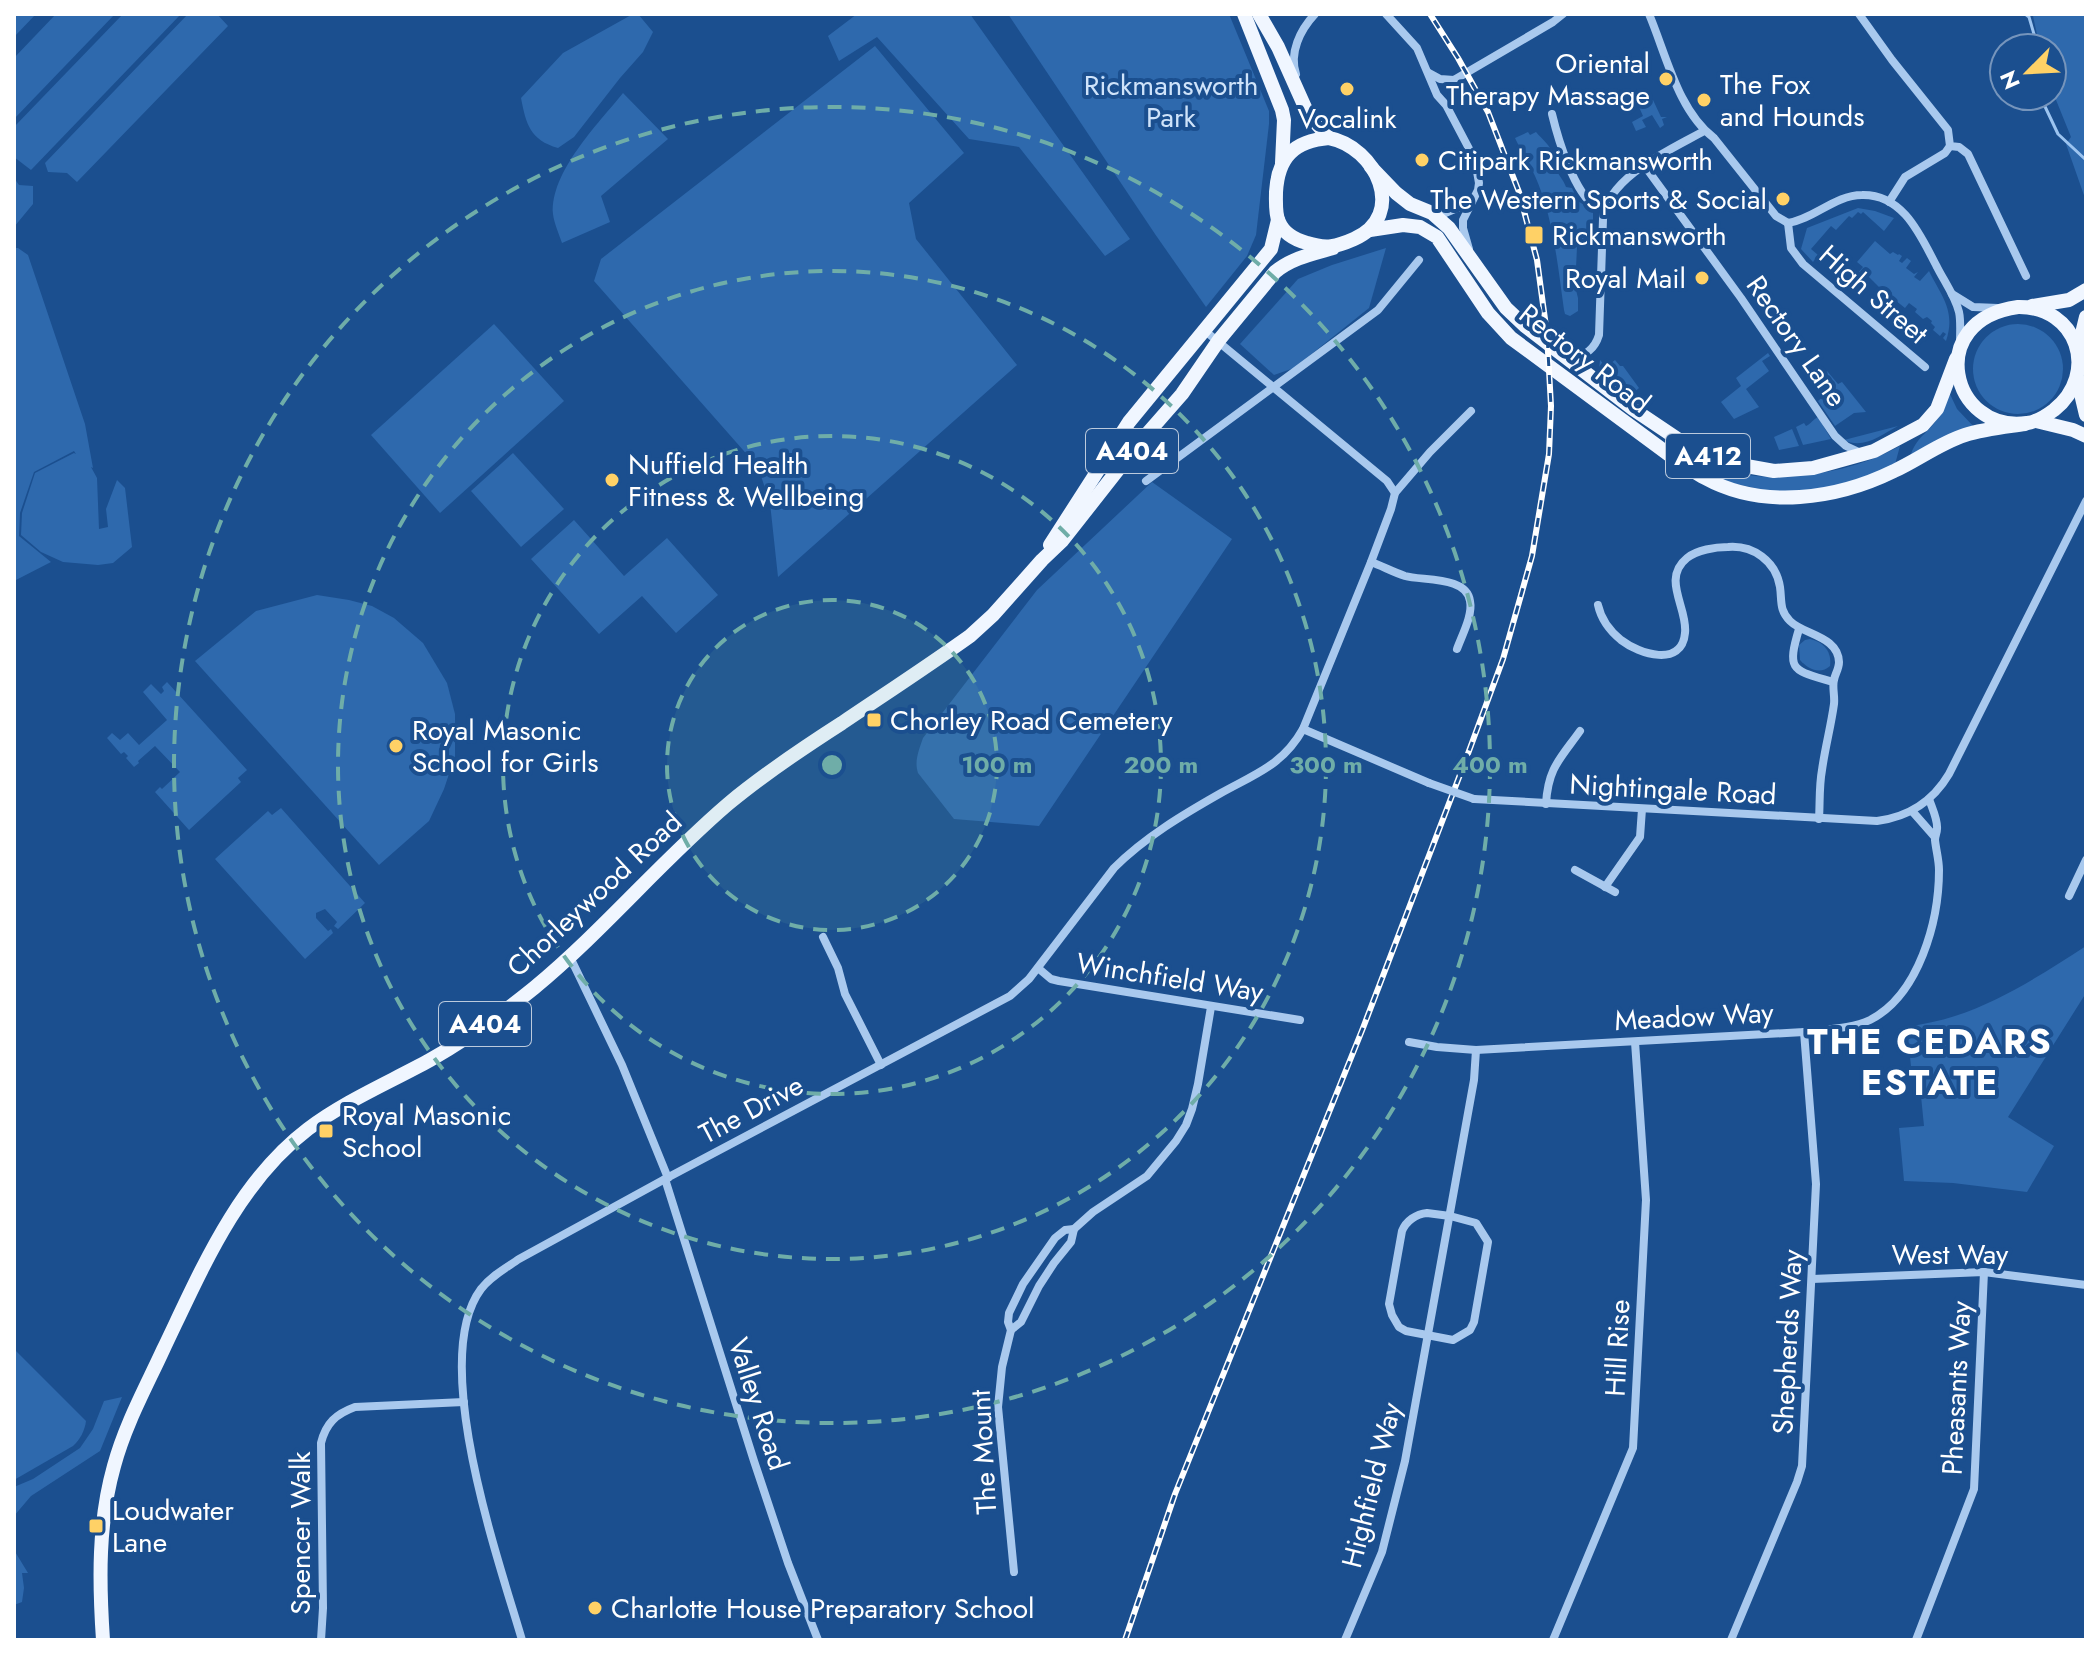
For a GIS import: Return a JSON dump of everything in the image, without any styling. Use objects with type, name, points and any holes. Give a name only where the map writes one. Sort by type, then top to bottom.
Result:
[{"type":"main road","points":[[1244,14],[1284,120],[1276,200],[1278,220],[1283,229],[1292,237],[1319,248],[1333,248],[1370,230],[1377,220],[1382,209],[1381,187],[1360,153],[1345,142],[1329,138],[1304,143],[1290,152],[1282,163]]},
{"type":"main road","points":[[1259,14],[1278,47],[1308,114],[1329,138]]},
{"type":"main road","name":"Rectory Road","points":[[1371,167],[1410,204],[1432,213],[1449,228],[1515,317],[1633,409],[1694,450],[1724,462],[1774,471],[1813,468],[1865,454],[1923,425],[1937,409],[1958,352]]},
{"type":"main road","name":"A404","points":[[1042,560],[1055,533],[1129,422],[1271,249],[1278,220]]},
{"type":"main road","name":"Rectory Road","points":[[1370,230],[1403,225],[1420,227],[1437,237],[1488,313],[1511,338],[1679,462],[1726,487],[1778,497],[1829,494],[1895,471],[1965,435],[2031,422]]},
{"type":"main road","name":"A404","points":[[1042,560],[1062,541],[1182,394],[1219,340],[1275,272],[1300,257],[1333,248]]},
{"type":"main road","points":[[2077,377],[2064,401],[2050,413],[2031,422],[1994,419],[1972,404],[1960,381],[1958,352],[1972,327],[1983,318],[2009,309],[2069,300],[2086,290]]},
{"type":"main road","points":[[2028,307],[2045,312],[2062,324],[2078,350]]},
{"type":"main road","points":[[2086,317],[2078,350],[2077,377],[2086,415]]},
{"type":"main road","name":"A412","points":[[2031,422],[2073,430],[2086,436]]},
{"type":"main road","name":"Chorleywood Road","points":[[103,1640],[100,1557],[114,1465],[135,1409],[226,1225],[269,1165],[317,1122],[435,1057],[508,1008],[570,957],[727,805],[790,758],[970,636],[1042,560]]},
{"type":"street","points":[[1305,106],[1293,62],[1301,33],[1315,14]]},
{"type":"street","points":[[1386,14],[1417,48],[1437,95],[1446,105],[1475,160],[1479,183],[1463,220],[1463,228],[1476,268]]},
{"type":"street","points":[[1429,73],[1440,79],[1454,80],[1563,14]]},
{"type":"street","name":"High Street","points":[[1649,14],[1679,95],[1704,131],[1714,138],[1776,216],[1788,223],[1791,248],[1803,264],[1925,367]]},
{"type":"street","points":[[1859,14],[1948,130],[1950,146],[1945,153],[1905,177],[1889,202]]},
{"type":"street","points":[[1552,114],[1580,191],[1588,203],[1596,207],[1605,206]]},
{"type":"street","points":[[1570,361],[1589,352],[1599,335],[1605,206],[1612,193],[1644,165],[1704,131]]},
{"type":"street","points":[[1950,146],[1959,147],[1968,154],[2026,276]]},
{"type":"street","name":"Rectory Lane","points":[[1644,165],[1835,436],[1846,446],[1865,454]]},
{"type":"street","points":[[1788,223],[1799,221],[1844,199],[1863,195],[1889,202],[1903,211],[1958,310],[1958,352]]},
{"type":"street","points":[[1432,213],[1451,212],[1471,202]]},
{"type":"street","points":[[1146,481],[1378,310],[1419,260]]},
{"type":"street","points":[[1951,293],[1973,307],[2009,309]]},
{"type":"street","points":[[1204,330],[1387,481],[1395,493]]},
{"type":"street","points":[[1303,729],[1371,562],[1395,493],[1471,411]]},
{"type":"street","name":"Nightingale Road","points":[[1303,729],[1474,799],[1819,819],[1877,821],[1902,816],[1929,799],[1949,774],[2086,501]]},
{"type":"street","points":[[1598,605],[1602,618],[1622,640],[1648,653],[1659,656],[1668,654],[1681,645],[1686,631],[1675,583],[1680,565],[1687,558],[1718,548],[1739,547],[1756,551],[1768,562],[1780,586],[1785,615],[1799,629],[1825,639],[1839,663],[1833,682],[1835,696],[1821,771],[1819,819]]},
{"type":"street","points":[[1371,562],[1407,576],[1448,582],[1468,592],[1470,609],[1457,649]]},
{"type":"street","points":[[1799,629],[1792,652],[1796,668],[1833,682]]},
{"type":"street","name":"The Drive","points":[[522,1640],[479,1491],[461,1377],[468,1320],[481,1289],[519,1259],[1010,996],[1029,979],[1126,856],[1221,793],[1267,769],[1288,750],[1303,729]]},
{"type":"street","points":[[1546,804],[1552,771],[1580,731]]},
{"type":"street","name":"Meadow Way","points":[[1409,1042],[1476,1050],[1804,1032],[1870,1020],[1898,998],[1923,955],[1935,908],[1939,867],[1934,836],[1938,830],[1929,799]]},
{"type":"street","points":[[1605,887],[1640,837],[1642,809]]},
{"type":"street","points":[[1912,811],[1934,836]]},
{"type":"street","points":[[2069,896],[2086,860]]},
{"type":"street","points":[[1575,870],[1615,892]]},
{"type":"street","points":[[823,937],[838,968],[845,994],[881,1065]]},
{"type":"street","name":"Valley Road","points":[[570,957],[622,1065],[667,1179],[764,1490],[818,1640]]},
{"type":"street","name":"Winchfield Way","points":[[1038,968],[1051,979],[1059,981],[1300,1020]]},
{"type":"street","name":"The Mount","points":[[1011,1330],[1021,1322],[1039,1286],[1071,1242],[1074,1229],[1093,1212],[1147,1176],[1186,1125],[1192,1109],[1211,1007]]},
{"type":"street","name":"Shepherds Way","points":[[1731,1640],[1802,1466],[1816,1184],[1804,1032]]},
{"type":"street","name":"Hill Rise","points":[[1553,1640],[1633,1448],[1646,1200],[1635,1042]]},
{"type":"street","name":"Highfield Way","points":[[1345,1640],[1382,1552],[1405,1461],[1474,1080],[1476,1050]]},
{"type":"street","points":[[1422,1214],[1450,1216],[1476,1223],[1488,1242],[1474,1322],[1470,1330],[1453,1340],[1402,1329],[1389,1310],[1402,1231],[1407,1222],[1422,1214]]},
{"type":"street","name":"The Mount","points":[[1014,1572],[998,1407],[1002,1367],[1011,1330],[1009,1313],[1030,1272],[1055,1238],[1065,1230],[1074,1229]]},
{"type":"street","name":"West Way","points":[[1812,1279],[1984,1272],[2086,1285]]},
{"type":"street","name":"Pheasants Way","points":[[1916,1640],[1974,1489],[1984,1272]]},
{"type":"street","name":"Spencer Walk","points":[[321,1640],[321,1443],[330,1422],[340,1413],[355,1407],[464,1402]]},
{"type":"green space","points":[[14,14],[36,14],[14,37]]},
{"type":"green space","points":[[56,14],[115,14],[14,119],[14,58]]},
{"type":"green space","points":[[123,14],[181,14],[31,170],[14,157],[14,127]]},
{"type":"green space","points":[[188,14],[217,14],[228,26],[77,182],[67,173],[48,172],[45,163]]},
{"type":"green space","points":[[638,14],[653,32],[643,52],[574,137],[558,148],[535,136],[525,116],[521,98],[563,53]]},
{"type":"green space","points":[[857,14],[970,14],[1130,239],[1105,256],[1019,147],[969,139],[877,37],[839,61],[828,36]]},
{"type":"green space","name":"Rickmansworth Park","points":[[1008,14],[1229,14],[1269,111],[1269,124],[1256,235],[1247,256],[1206,307],[1155,234]]},
{"type":"green space","points":[[2031,14],[2086,14],[2086,201],[2066,144],[2071,137],[2061,112],[2068,112],[2068,32],[2036,32]]},
{"type":"green space","points":[[875,46],[964,153],[909,203],[916,239],[1017,365],[778,577],[770,503],[758,467],[594,281],[601,259]]},
{"type":"green space","points":[[623,93],[668,139],[601,196],[610,222],[562,243],[553,214],[559,182],[578,149]]},
{"type":"green space","points":[[1653,100],[1661,117],[1667,117],[1662,119],[1664,125],[1660,128],[1652,115],[1642,120],[1646,127],[1636,131],[1632,122],[1643,116],[1639,107]]},
{"type":"green space","points":[[1528,132],[1530,135],[1536,132],[1546,143],[1566,187],[1572,188],[1578,201],[1593,211],[1593,244],[1590,248],[1577,247],[1578,278],[1575,286],[1578,311],[1570,316],[1564,310],[1554,242],[1541,191],[1515,138]]},
{"type":"green space","points":[[14,178],[19,185],[33,186],[33,204],[14,227]]},
{"type":"green space","points":[[1858,208],[1894,218],[1884,231],[1863,212],[1852,218],[1849,216],[1836,230],[1831,226],[1811,249],[1818,255],[1813,262],[1801,249],[1807,228]]},
{"type":"green space","points":[[1875,241],[1890,254],[1893,252],[1902,256],[1899,261],[1902,263],[1907,258],[1911,261],[1906,268],[1914,274],[1918,272],[1914,277],[1920,281],[1929,271],[1948,313],[1946,341],[1943,338],[1946,334],[1943,332],[1940,336],[1933,330],[1932,321],[1927,317],[1923,319],[1909,303],[1905,308],[1890,296],[1892,293],[1889,290],[1881,299],[1878,296],[1882,290],[1867,275],[1860,283],[1854,278],[1863,267],[1857,262]]},
{"type":"green space","points":[[14,248],[28,255],[85,424],[91,467],[97,478],[99,529],[108,527],[106,509],[117,480],[125,488],[132,547],[113,563],[63,562],[41,552],[21,535],[22,513],[35,473],[76,454],[74,451],[34,472],[20,513],[19,536],[51,562],[16,580],[14,585]]},
{"type":"green space","points":[[1386,248],[1369,308],[1294,368],[1274,375],[1240,344],[1298,279]]},
{"type":"green space","points":[[494,324],[564,401],[440,513],[371,435]]},
{"type":"green space","points":[[2018,324],[2035,327],[2050,337],[2060,352],[2063,369],[2060,386],[2050,401],[2035,411],[2018,414],[2001,411],[1986,401],[1976,386],[1973,369],[1976,352],[1986,337],[2001,327]]},
{"type":"green space","points":[[1768,353],[1770,356],[1762,361],[1769,371],[1746,389],[1759,407],[1734,419],[1721,402],[1741,386],[1736,378]]},
{"type":"green space","points":[[1600,360],[1606,367],[1615,360],[1639,388],[1632,394],[1599,370]]},
{"type":"green space","points":[[1827,371],[1838,384],[1842,382],[1866,412],[1854,413],[1835,426],[1818,401],[1831,390],[1828,387],[1823,391],[1811,377]]},
{"type":"green space","points":[[1948,390],[1957,409],[1975,428],[1911,454],[1941,413]]},
{"type":"green space","points":[[1818,417],[1831,439],[1803,445],[1796,427],[1804,423],[1806,426]]},
{"type":"green space","points":[[1898,426],[1865,442],[1844,440]]},
{"type":"green space","points":[[1792,429],[1799,446],[1779,450],[1774,437]]},
{"type":"green space","points":[[1900,446],[1894,468],[1855,483],[1783,494],[1722,481],[1684,460],[1753,476],[1797,476],[1857,464]]},
{"type":"green space","points":[[513,453],[564,509],[521,547],[471,491]]},
{"type":"green space","points":[[1152,482],[1232,539],[1039,826],[954,819],[918,773],[917,760],[923,738],[1037,590]]},
{"type":"green space","points":[[574,520],[624,576],[667,538],[718,595],[676,633],[642,596],[599,634],[531,559]]},
{"type":"green space","points":[[317,595],[372,606],[394,618],[423,643],[447,683],[455,714],[455,756],[429,821],[379,865],[195,661],[256,611]]},
{"type":"green space","points":[[1810,639],[1826,648],[1830,666],[1826,669],[1814,670],[1800,660],[1799,645]]},
{"type":"green space","points":[[167,682],[247,770],[238,778],[241,782],[189,830],[155,792],[180,772],[155,746],[134,767],[126,758],[128,756],[124,752],[121,754],[107,738],[112,733],[120,740],[128,733],[139,745],[167,720],[143,692],[151,684],[161,694]]},
{"type":"green space","points":[[281,808],[365,903],[338,929],[334,926],[337,922],[325,909],[316,913],[316,918],[333,933],[305,959],[215,859],[268,811],[272,815]]},
{"type":"green space","points":[[2086,946],[2086,993],[2008,1117],[2054,1146],[2027,1192],[1904,1181],[1899,1128],[1924,1126],[1920,1086],[1913,1086],[1907,1027],[1973,1010],[2039,976]]},
{"type":"green space","points":[[14,1349],[86,1421],[82,1435],[73,1446],[14,1480]]},
{"type":"green space","points":[[122,1397],[100,1451],[31,1496],[14,1516],[14,1487],[33,1479],[80,1448],[93,1429],[104,1401]]},
{"type":"green space","points":[[14,1550],[28,1573],[22,1573],[22,1602],[14,1605]]},
{"type":"waterway","points":[[2025,14],[2033,32]]},
{"type":"waterway","points":[[2048,112],[2058,134],[2086,160]]},
{"type":"railway","points":[[1125,1640],[1175,1494],[1363,1028],[1466,759],[1503,659],[1532,556],[1549,454],[1551,406],[1547,334],[1537,260],[1519,192],[1488,112],[1430,14]]},
{"type":"place","name":"Oriental Therapy Massage","points":[[1666,79]]},
{"type":"place","name":"Vocalink","points":[[1347,89]]},
{"type":"place","name":"The Fox and Hounds","points":[[1704,100]]},
{"type":"place","name":"Citipark Rickmansworth","points":[[1422,160]]},
{"type":"place","name":"The Western Sports & Social","points":[[1783,199]]},
{"type":"place","name":"Rickmansworth","points":[[1534,235]]},
{"type":"place","name":"Royal Mail","points":[[1702,278]]},
{"type":"place","name":"Nuffield Health Fitness & Wellbeing","points":[[612,480]]},
{"type":"place","name":"Chorley Road Cemetery","points":[[874,720]]},
{"type":"place","name":"Royal Masonic School for Girls","points":[[396,746]]},
{"type":"place","name":"Royal Masonic School","points":[[326,1131]]},
{"type":"place","name":"Loudwater Lane","points":[[96,1526]]},
{"type":"place","name":"Charlotte House Preparatory School","points":[[595,1608]]},
{"type":"district","name":"THE CEDARS ESTATE","points":[[1930,1062]]}]
